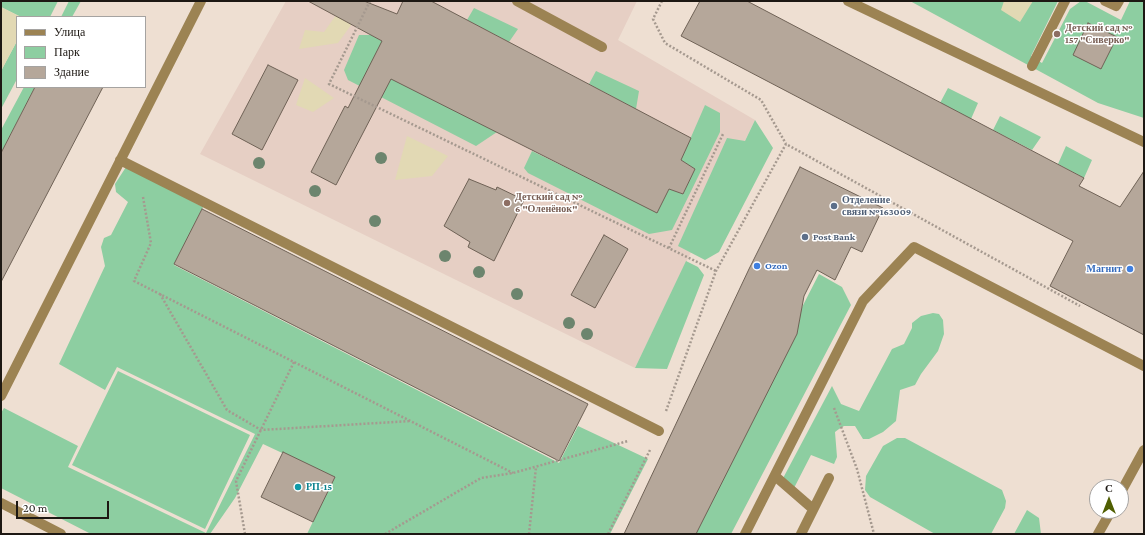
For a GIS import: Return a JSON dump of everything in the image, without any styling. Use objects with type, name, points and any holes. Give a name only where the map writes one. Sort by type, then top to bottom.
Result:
[{"type":"lane","points":[[1,396],[201,1]]},
{"type":"lane","points":[[517,1],[602,47]]},
{"type":"lane","points":[[848,1],[1144,142]]},
{"type":"lane","points":[[1032,66],[1065,1]]},
{"type":"lane","points":[[1105,1],[1116,6],[1119,1]]},
{"type":"lane","points":[[120,160],[659,431]]},
{"type":"lane","points":[[745,534],[863,301],[914,247],[1144,366]]},
{"type":"lane","points":[[1128,479],[1144,450]]},
{"type":"lane","points":[[775,476],[814,509]]},
{"type":"lane","points":[[801,534],[829,478]]},
{"type":"lane","points":[[1,503],[61,534]]},
{"type":"lane","points":[[1098,534],[1106,519]]},
{"type":"path","points":[[370,1],[329,84],[716,271]]},
{"type":"path","points":[[662,1],[653,19],[665,43],[761,100],[786,144],[1081,307]]},
{"type":"path","points":[[670,248],[723,134]]},
{"type":"path","points":[[608,534],[659,431],[716,271],[786,144]]},
{"type":"path","points":[[139,170],[151,243],[134,281],[514,473]]},
{"type":"path","points":[[160,294],[227,410],[261,430],[411,421]]},
{"type":"path","points":[[245,534],[236,481],[294,362]]},
{"type":"path","points":[[823,380],[857,468],[874,534]]},
{"type":"path","points":[[385,534],[481,478],[514,473],[659,431]]},
{"type":"path","points":[[529,534],[536,467]]},
{"type":"shaded area","name":"Детский сад № 6 \"Оленёнок\"","points":[[286,1],[637,1],[618,40],[755,120],[635,368],[200,154]]},
{"type":"green space","points":[[1,1],[58,1],[50,16],[19,16],[1,7]]},
{"type":"green space","points":[[69,1],[81,1],[73,16],[62,16]]},
{"type":"green space","name":"Детский сад № 157 \"Сиверко\"","points":[[910,1],[1058,1],[1031,56],[1042,63],[1070,9],[1081,1],[1085,1],[1121,20],[1130,1],[1144,1],[1144,118],[1098,103]]},
{"type":"green space","points":[[474,8],[518,29],[509,42],[467,20]]},
{"type":"green space","points":[[359,35],[371,35],[382,41],[497,132],[476,146],[348,80],[344,70]]},
{"type":"green space","points":[[16,43],[16,81],[1,109],[1,71]]},
{"type":"green space","points":[[596,71],[639,91],[636,109],[589,84]]},
{"type":"green space","points":[[23,88],[34,88],[1,153],[1,130]]},
{"type":"green space","points":[[948,88],[978,103],[971,119],[940,103]]},
{"type":"green space","points":[[705,105],[720,113],[720,132],[672,230],[649,234],[528,173],[524,168],[532,151],[657,212],[669,189],[683,194],[695,169],[681,160]]},
{"type":"green space","points":[[1000,116],[1041,137],[1032,150],[993,130]]},
{"type":"green space","points":[[755,120],[773,148],[719,252],[705,260],[678,246],[727,138],[745,141]]},
{"type":"green space","points":[[1066,146],[1092,160],[1084,178],[1058,164]]},
{"type":"green space","points":[[126,167],[203,207],[174,265],[559,463],[578,426],[648,459],[610,534],[307,534],[333,480],[325,473],[263,444],[235,498],[210,534],[91,534],[1,488],[1,413],[4,408],[78,446],[68,467],[206,533],[255,434],[117,367],[105,390],[59,364],[105,266],[101,247],[104,238],[111,235],[128,202],[116,192],[115,184]]},
{"type":"green space","points":[[686,261],[698,267],[704,275],[667,369],[635,368]]},
{"type":"green space","points":[[819,274],[842,287],[851,305],[731,534],[686,534]]},
{"type":"green space","points":[[933,313],[939,314],[943,320],[944,334],[938,351],[915,385],[900,390],[896,421],[883,432],[869,439],[863,439],[855,426],[844,426],[835,432],[837,457],[834,464],[811,455],[794,488],[781,482],[832,386],[841,404],[859,411],[892,349],[904,344],[912,328],[912,323],[921,316]]},
{"type":"green space","points":[[118,371],[250,435],[205,529],[72,465]]},
{"type":"green space","points":[[897,438],[905,438],[1002,490],[1006,501],[1005,508],[991,534],[935,534],[870,497],[865,490],[866,476],[883,446]]},
{"type":"green space","points":[[1027,510],[1039,518],[1041,534],[1014,534]]},
{"type":"sand","points":[[346,1],[365,1],[365,6],[338,43],[299,49],[305,30],[324,32]]},
{"type":"sand","points":[[1004,1],[1033,1],[1020,22],[1001,10]]},
{"type":"sand","points":[[1,7],[19,16],[16,16],[16,43],[1,71]]},
{"type":"sand","points":[[305,78],[334,98],[313,112],[296,105]]},
{"type":"sand","points":[[407,136],[448,156],[432,176],[395,180]]},
{"type":"building","points":[[308,1],[364,1],[397,14],[403,1],[431,1],[691,138],[681,160],[695,169],[683,194],[669,189],[657,213],[391,79],[336,185],[311,172],[345,106],[348,108],[382,41]]},
{"type":"building","points":[[700,1],[747,1],[1084,178],[1079,186],[1120,207],[1144,171],[1144,335],[1050,286],[1073,241],[681,36]]},
{"type":"building","points":[[1088,23],[1117,37],[1101,69],[1073,55]]},
{"type":"building","points":[[268,65],[298,80],[262,150],[232,134]]},
{"type":"building","points":[[34,88],[102,88],[1,282],[1,153]]},
{"type":"building","points":[[800,167],[883,208],[862,252],[851,247],[835,280],[817,270],[804,296],[797,334],[696,534],[624,534],[749,269]]},
{"type":"building","points":[[469,179],[496,190],[497,187],[524,200],[494,261],[468,247],[470,242],[444,226]]},
{"type":"building","points":[[202,209],[588,404],[559,461],[174,264]]},
{"type":"building","points":[[604,235],[628,249],[595,308],[571,295]]},
{"type":"building","name":"РП-15","points":[[283,452],[335,477],[313,522],[261,497]]},
{"type":"place","name":"Детский сад № 157 \"Сиверко\"","points":[[1057,34]]},
{"type":"place","name":"Детский сад № 6 \"Оленёнок\"","points":[[507,203]]},
{"type":"place","name":"Отделение связи №163009","points":[[834,206]]},
{"type":"place","name":"Post Bank","points":[[805,237]]},
{"type":"place","name":"Ozon","points":[[757,266]]},
{"type":"place","name":"Магнит","points":[[1130,269]]},
{"type":"place","name":"РП-15","points":[[298,487]]}]
